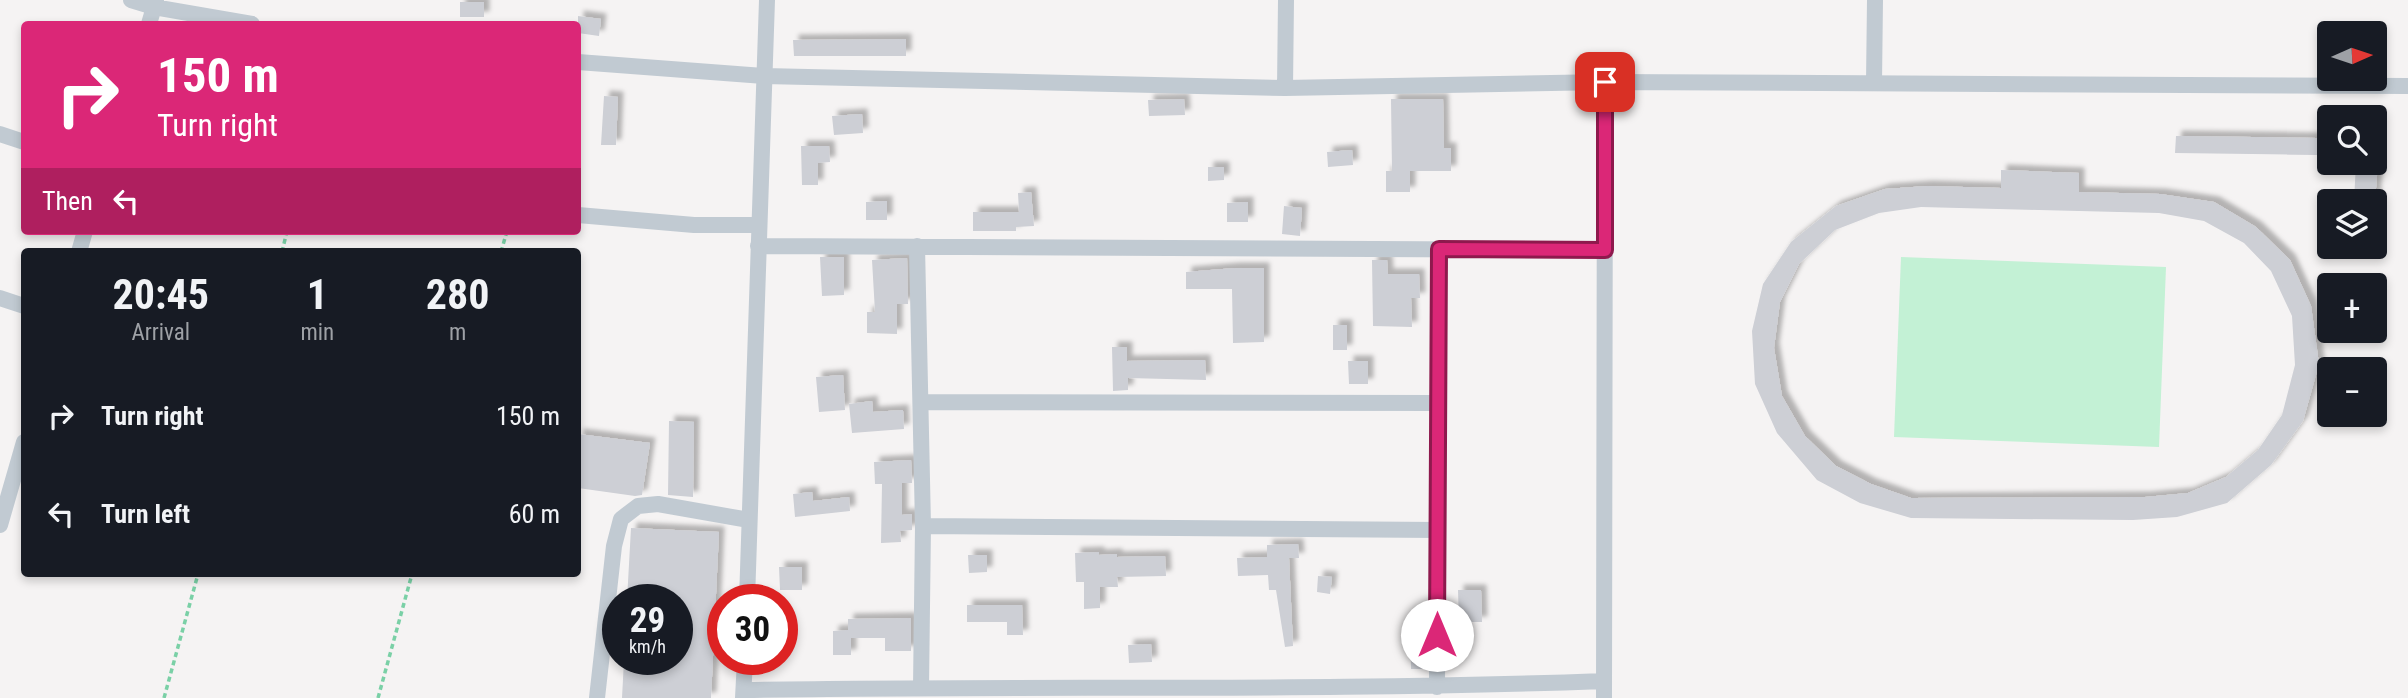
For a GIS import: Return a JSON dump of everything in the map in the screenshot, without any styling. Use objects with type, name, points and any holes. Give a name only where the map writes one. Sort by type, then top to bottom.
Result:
[{"type":"street","points":[[131,0],[237,21]]},
{"type":"street","points":[[747,584],[767,0]]},
{"type":"street","points":[[1285,88],[1286,0]]},
{"type":"street","points":[[1874,83],[1875,0]]},
{"type":"street","points":[[150,21],[155,4]]},
{"type":"street","points":[[581,62],[764,76],[1285,88],[1605,82],[2408,86]]},
{"type":"street","points":[[1604,698],[1605,82]]},
{"type":"street","points":[[0,134],[21,141]]},
{"type":"street","points":[[581,215],[694,225],[759,225]]},
{"type":"street","points":[[758,246],[1605,250]]},
{"type":"street","points":[[917,246],[922,402],[921,687]]},
{"type":"street","points":[[1437,687],[1439,249]]},
{"type":"street","points":[[0,298],[21,305]]},
{"type":"street","points":[[922,402],[1438,403]]},
{"type":"street","points":[[0,525],[21,452]]},
{"type":"street","points":[[597,698],[614,546],[621,519],[638,506],[658,505],[749,520]]},
{"type":"street","points":[[923,526],[1438,530]]},
{"type":"street","points":[[744,675],[743,694],[921,687],[1437,687],[1604,681]]},
{"type":"path","points":[[164,698],[197,577]]},
{"type":"path","points":[[378,698],[411,577]]},
{"type":"green space","points":[[1901,257],[2166,267],[2159,447],[1894,437]]},
{"type":"building","points":[[460,2],[484,2],[484,17],[460,17]]},
{"type":"building","points":[[578,16],[601,19],[599,36],[581,33],[581,21],[578,21]]},
{"type":"building","points":[[906,39],[906,56],[794,56],[793,40]]},
{"type":"building","points":[[604,96],[618,97],[616,145],[601,145]]},
{"type":"building","points":[[1184,99],[1185,115],[1149,116],[1148,100]]},
{"type":"building","points":[[1391,99],[1443,99],[1444,148],[1451,148],[1451,171],[1410,171],[1410,192],[1386,192],[1386,171],[1392,171]]},
{"type":"building","points":[[862,114],[863,133],[834,135],[832,116]]},
{"type":"building","points":[[2176,136],[2317,138],[2317,155],[2175,153]]},
{"type":"building","points":[[801,146],[829,146],[830,162],[818,163],[818,185],[802,185]]},
{"type":"building","points":[[1352,150],[1353,165],[1328,167],[1327,152]]},
{"type":"building","points":[[1208,167],[1224,167],[1224,180],[1208,181]]},
{"type":"building","points":[[2001,170],[2079,173],[2079,192],[2160,194],[2214,202],[2256,227],[2290,260],[2311,306],[2318,357],[2317,371],[2303,421],[2271,465],[2227,503],[2177,517],[2133,520],[1911,518],[1860,503],[1817,480],[1777,433],[1755,384],[1752,331],[1763,284],[1791,242],[1836,206],[1885,189],[1927,186],[2001,188]],"holes":[[[1921,207],[2159,213],[2204,221],[2244,243],[2271,271],[2292,316],[2295,365],[2282,415],[2258,450],[2226,477],[2188,493],[2145,497],[1911,498],[1871,484],[1836,466],[1805,436],[1782,396],[1774,348],[1780,302],[1799,264],[1835,230],[1879,213]]]},
{"type":"building","points":[[2355,175],[2377,175],[2376,189],[2355,189]]},
{"type":"building","points":[[1031,192],[1034,226],[1016,227],[1016,231],[973,231],[973,212],[1019,212],[1018,193]]},
{"type":"building","points":[[887,201],[887,220],[866,220],[866,202]]},
{"type":"building","points":[[1248,202],[1248,222],[1227,222],[1227,203]]},
{"type":"building","points":[[1284,206],[1302,208],[1300,236],[1282,234]]},
{"type":"building","points":[[820,257],[844,257],[844,295],[822,296]]},
{"type":"building","points":[[907,258],[908,304],[897,304],[897,334],[867,333],[867,312],[875,312],[872,260]]},
{"type":"building","points":[[1372,260],[1387,260],[1388,274],[1419,274],[1420,298],[1411,298],[1412,327],[1373,326]]},
{"type":"building","points":[[1264,268],[1264,342],[1233,343],[1232,289],[1186,289],[1186,272]]},
{"type":"building","points":[[1333,325],[1347,325],[1347,350],[1333,350]]},
{"type":"building","points":[[1112,347],[1127,347],[1127,361],[1205,360],[1206,380],[1128,378],[1128,390],[1113,391]]},
{"type":"building","points":[[1348,361],[1368,361],[1368,384],[1349,384]]},
{"type":"building","points":[[843,375],[845,410],[819,412],[816,377]]},
{"type":"building","points":[[872,401],[873,412],[903,410],[904,429],[852,433],[849,404]]},
{"type":"building","points":[[669,421],[694,422],[693,497],[668,495]]},
{"type":"building","points":[[581,434],[650,443],[642,495],[581,488]]},
{"type":"building","points":[[911,460],[912,483],[902,483],[902,515],[912,514],[912,530],[900,531],[901,542],[881,543],[882,484],[875,484],[874,462]]},
{"type":"building","points":[[812,492],[813,501],[849,497],[850,511],[795,517],[793,494]]},
{"type":"building","points":[[631,528],[719,532],[716,584],[707,584],[707,675],[712,675],[711,698],[622,698],[623,675],[693,675],[693,584],[628,584]]},
{"type":"building","points":[[1298,544],[1299,558],[1289,558],[1293,646],[1285,647],[1276,590],[1269,590],[1268,575],[1238,576],[1237,558],[1267,557],[1267,545]]},
{"type":"building","points":[[1099,552],[1099,555],[1117,554],[1117,557],[1165,556],[1166,576],[1117,577],[1118,587],[1100,587],[1100,608],[1084,609],[1084,582],[1076,582],[1075,553]]},
{"type":"building","points":[[968,555],[987,555],[987,572],[969,573]]},
{"type":"building","points":[[779,567],[802,567],[802,590],[798,590],[798,584],[780,584]]},
{"type":"building","points":[[1318,576],[1332,577],[1330,594],[1317,592]]},
{"type":"building","points":[[1458,590],[1481,590],[1482,622],[1459,622]]},
{"type":"building","points":[[967,605],[1022,605],[1023,635],[1007,635],[1007,622],[967,622]]},
{"type":"building","points":[[911,618],[911,651],[885,651],[885,638],[851,638],[851,655],[833,655],[833,631],[848,630],[848,619]]},
{"type":"building","points":[[1410,623],[1424,623],[1425,669],[1411,669]]},
{"type":"building","points":[[1151,644],[1152,662],[1129,663],[1128,645]]},
{"type":"route","points":[[1437,635],[1439,249],[1605,250],[1605,82]]}]
